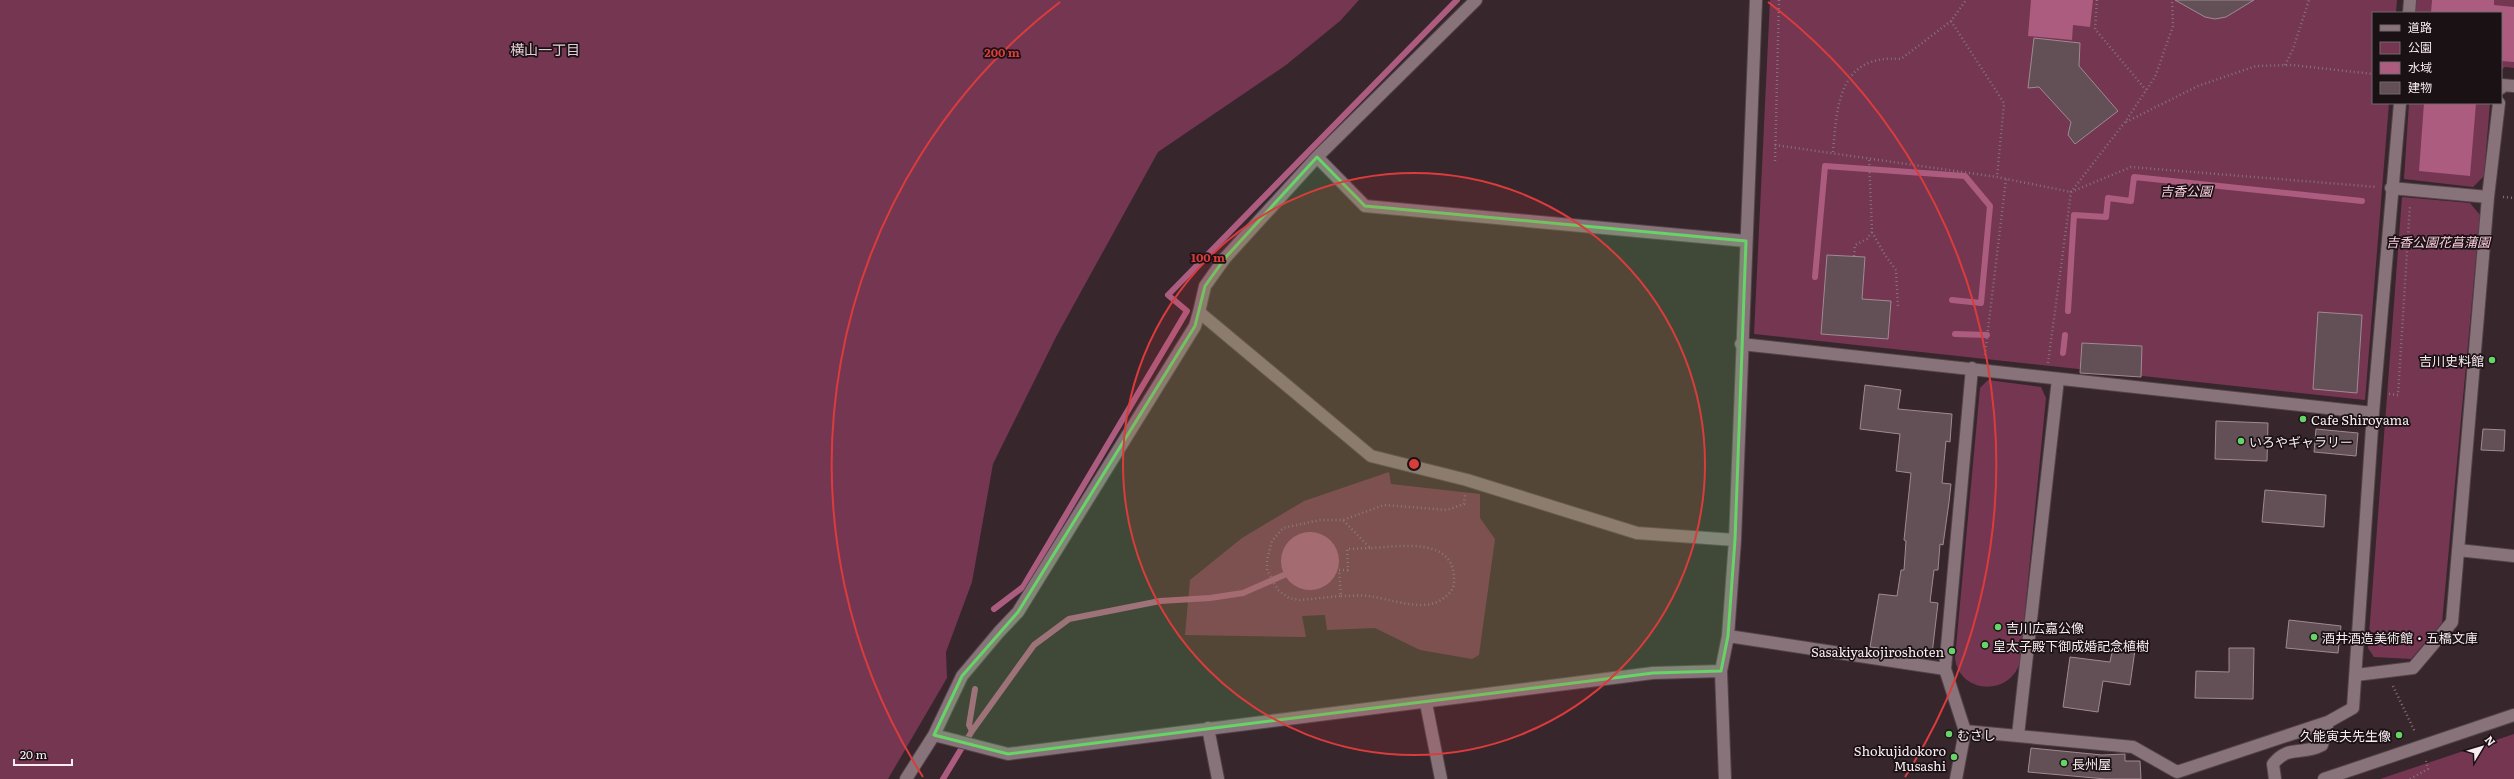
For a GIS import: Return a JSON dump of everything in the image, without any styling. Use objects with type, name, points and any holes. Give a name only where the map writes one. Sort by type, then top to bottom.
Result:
[{"type":"street","points":[[906,779],[934,735],[962,676],[1018,612],[1053,559],[1195,326],[1205,286],[1225,258],[1317,157],[1476,0]]},
{"type":"street","points":[[1725,779],[1721,671],[1728,636],[1735,540],[1756,0]]},
{"type":"street","points":[[2409,12],[2410,0]]},
{"type":"street","points":[[2502,85],[2514,86]]},
{"type":"street","points":[[1965,731],[2133,747],[2177,772],[2328,722],[2353,708],[2373,413],[2391,188],[2400,104]]},
{"type":"street","points":[[2356,675],[2413,668],[2452,622],[2488,197],[2499,104]]},
{"type":"street","points":[[1317,157],[1365,206],[1746,241]]},
{"type":"street","points":[[2391,188],[2488,197]]},
{"type":"street","points":[[1199,312],[1371,456],[1467,480],[1637,533],[1735,540]]},
{"type":"street","points":[[1742,344],[2373,413]]},
{"type":"street","points":[[1956,779],[1965,731],[1945,670],[1972,368]]},
{"type":"street","points":[[2018,735],[2052,378]]},
{"type":"street","points":[[2458,550],[2514,556]]},
{"type":"street","points":[[1728,636],[1945,670]]},
{"type":"street","points":[[934,735],[1008,754],[1208,728],[1426,704],[1653,673],[1721,671]]},
{"type":"street","points":[[1426,704],[1441,779]]},
{"type":"street","points":[[2324,779],[2423,747],[2514,715]]},
{"type":"street","points":[[2275,779],[2273,764],[2281,754],[2295,751],[2311,751],[2322,745],[2328,722]]},
{"type":"street","points":[[1208,728],[1218,779]]},
{"type":"path","points":[[1775,160],[1779,0]]},
{"type":"path","points":[[1833,152],[1837,106],[1846,80],[1866,65],[1882,58],[1902,59],[1951,22],[1966,0]]},
{"type":"path","points":[[2097,0],[2096,29],[2146,90]]},
{"type":"path","points":[[2052,378],[2071,192],[2125,122],[2155,77],[2173,26],[2172,0]]},
{"type":"path","points":[[2284,65],[2293,48],[2309,0]]},
{"type":"path","points":[[1951,22],[2004,103],[1997,177]]},
{"type":"path","points":[[2125,122],[2198,86],[2256,66],[2284,65],[2372,74]]},
{"type":"path","points":[[1775,145],[1869,157],[1997,177],[2071,192],[2131,167],[2391,188]]},
{"type":"path","points":[[1869,157],[1872,232],[1885,255],[1896,270],[1898,307]]},
{"type":"path","points":[[1984,370],[2006,179]]},
{"type":"path","points":[[2398,395],[2410,208]]},
{"type":"path","points":[[1854,256],[1855,245],[1867,239],[1872,232]]},
{"type":"path","points":[[1341,596],[1340,570],[1348,570],[1347,549],[1426,546],[1441,552],[1449,560],[1455,574],[1454,587],[1446,597],[1423,605],[1367,596],[1341,596],[1300,600],[1289,598],[1278,590],[1267,570],[1267,560],[1272,541],[1283,528],[1320,520],[1343,520],[1384,505],[1447,510],[1464,504],[1467,480]]},
{"type":"path","points":[[1343,520],[1370,548]]},
{"type":"path","points":[[2391,670],[2393,688],[2423,747],[2428,770],[2410,779]]},
{"type":"highlighted area","points":[[1317,157],[1365,206],[1746,241],[1735,540],[1728,636],[1721,671],[1653,673],[1008,754],[934,735],[962,676],[1018,612],[1195,326],[1205,286],[1225,258]]},
{"type":"green space","points":[[0,0],[1359,0],[1340,21],[1286,65],[1158,152],[1056,337],[993,464],[972,582],[946,652],[947,678],[888,779],[0,779]]},
{"type":"green space","name":"吉香公園","points":[[1770,0],[2397,0],[2396,12],[2372,12],[2372,104],[2389,104],[2365,400],[1754,334]]},
{"type":"green space","points":[[2415,0],[2514,0],[2514,68],[2505,67],[2502,69],[2502,12],[2414,12]]},
{"type":"green space","points":[[2409,104],[2490,104],[2484,176],[2473,187],[2404,179]]},
{"type":"green space","name":"吉香公園花菖蒲園","points":[[2402,197],[2470,203],[2480,215],[2442,623],[2411,659],[2374,657],[2368,648]]},
{"type":"green space","points":[[1988,380],[2041,387],[2046,398],[2020,662],[2014,673],[2006,681],[1996,686],[1985,687],[1965,679],[1959,670],[1955,658],[1980,388]]},
{"type":"green space","points":[[1389,472],[1391,484],[1480,494],[1480,518],[1495,539],[1479,655],[1472,659],[1420,650],[1375,628],[1327,630],[1325,615],[1302,616],[1306,637],[1185,635],[1190,580],[1242,538],[1304,501]]},
{"type":"green space","points":[[2514,734],[2514,779],[2380,779]]},
{"type":"water","points":[[2031,0],[2093,0],[2090,27],[2073,25],[2072,40],[2028,36]]},
{"type":"water","points":[[2432,0],[2494,0],[2494,5],[2514,7],[2514,62],[2502,61],[2502,12],[2431,12]]},
{"type":"water","points":[[2424,104],[2476,104],[2470,176],[2419,171]]},
{"type":"water","points":[[1304,532],[1316,532],[1331,540],[1339,555],[1339,567],[1331,582],[1316,590],[1304,590],[1289,582],[1281,567],[1281,555],[1289,540]]},
{"type":"building","points":[[2175,0],[2254,0],[2226,17],[2215,19],[2205,17]]},
{"type":"building","points":[[2034,38],[2080,43],[2079,66],[2118,111],[2075,144],[2068,135],[2071,122],[2039,87],[2028,88]]},
{"type":"building","points":[[1827,255],[1865,257],[1862,299],[1891,301],[1888,339],[1821,334]]},
{"type":"building","points":[[2318,312],[2362,315],[2357,393],[2313,389]]},
{"type":"building","points":[[2082,343],[2142,346],[2141,377],[2080,373]]},
{"type":"building","points":[[1865,385],[1901,390],[1898,409],[1952,414],[1950,442],[1946,441],[1942,483],[1951,484],[1949,502],[1943,545],[1940,544],[1938,570],[1934,570],[1930,602],[1938,603],[1932,654],[1870,647],[1879,594],[1897,596],[1901,570],[1904,570],[1906,541],[1904,540],[1911,473],[1896,471],[1900,434],[1860,429]]},
{"type":"building","name":"いろやギャラリー","points":[[2216,421],[2268,423],[2267,461],[2215,459]]},
{"type":"building","points":[[2316,429],[2358,433],[2356,456],[2314,452]]},
{"type":"building","points":[[2483,429],[2505,430],[2504,451],[2481,450]]},
{"type":"building","points":[[2265,490],[2326,495],[2324,527],[2262,522]]},
{"type":"building","name":"酒井酒造美術館・五橋文庫","points":[[2289,620],[2341,626],[2338,653],[2286,648]]},
{"type":"building","points":[[2113,647],[2135,650],[2130,685],[2103,681],[2098,712],[2063,707],[2070,657],[2110,662]]},
{"type":"building","points":[[2229,648],[2254,648],[2253,699],[2195,698],[2196,671],[2229,672]]},
{"type":"building","name":"長州屋","points":[[2031,748],[2102,755],[2125,754],[2125,761],[2140,761],[2141,779],[2106,779],[2028,772]]},
{"type":"waterway","points":[[994,609],[1023,587],[1187,311],[1168,295],[1457,0]]},
{"type":"waterway","points":[[1815,277],[1825,166],[1965,176],[1990,206],[1981,303],[1952,300]]},
{"type":"waterway","points":[[2068,311],[2074,215],[2106,217],[2108,198],[2131,201],[2134,177],[2362,201]]},
{"type":"waterway","points":[[1955,334],[1987,335]]},
{"type":"waterway","points":[[2063,353],[2065,335]]},
{"type":"waterway","points":[[943,779],[972,731],[1034,645],[1069,619],[1160,601],[1210,598],[1243,593],[1284,575]]},
{"type":"waterway","points":[[972,731],[969,725],[975,689]]},
{"type":"place","name":"吉川史料館","points":[[2492,360]]},
{"type":"place","name":"Cafe Shiroyama","points":[[2303,419]]},
{"type":"place","name":"いろやギャラリー","points":[[2241,441]]},
{"type":"place","name":"吉川広嘉公像","points":[[1998,627]]},
{"type":"place","name":"酒井酒造美術館・五橋文庫","points":[[2314,637]]},
{"type":"place","name":"皇太子殿下御成婚記念植樹","points":[[1985,645]]},
{"type":"place","name":"Sasakiyakojiroshoten","points":[[1952,651]]},
{"type":"place","name":"むさし","points":[[1949,734]]},
{"type":"place","name":"久能寅夫先生像","points":[[2399,735]]},
{"type":"place","name":"Shokujidokoro Musashi","points":[[1954,757]]},
{"type":"place","name":"長州屋","points":[[2064,763]]},
{"type":"district","name":"横山一丁目","points":[[545,49]]}]
